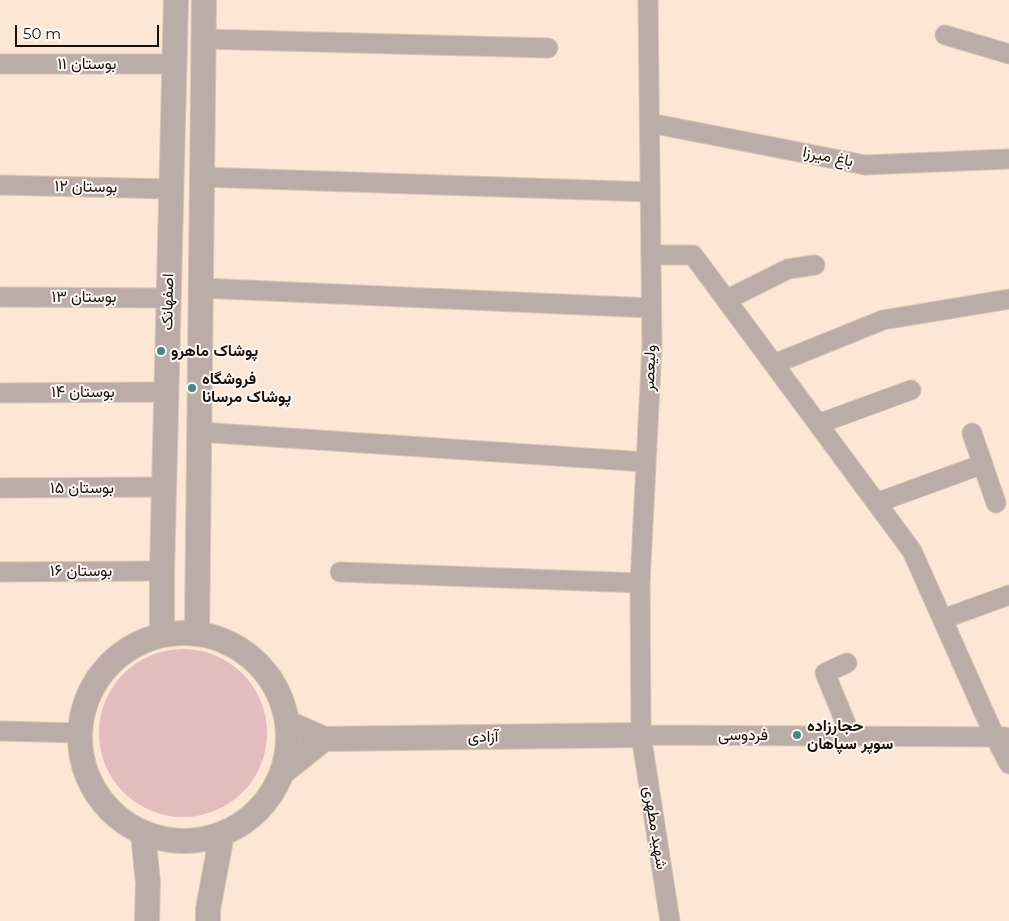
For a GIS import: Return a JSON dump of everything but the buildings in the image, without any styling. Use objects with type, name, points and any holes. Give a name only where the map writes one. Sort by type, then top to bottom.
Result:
[{"type":"street","name":"اصفهانک","points":[[162,634],[176,0]]},
{"type":"street","name":"اصفهانک","points":[[196,632],[204,0]]},
{"type":"street","name":"ولیعصر","points":[[641,735],[640,583],[652,346],[648,0]]},
{"type":"street","points":[[945,35],[1009,54]]},
{"type":"street","points":[[203,39],[548,48]]},
{"type":"street","name":"بوستان ۱۱","points":[[0,64],[174,64]]},
{"type":"street","name":"باغ میرزا","points":[[650,123],[865,164],[1009,159]]},
{"type":"street","points":[[202,177],[650,192]]},
{"type":"street","name":"بوستان ۱۲","points":[[0,185],[171,189]]},
{"type":"street","points":[[651,255],[693,255],[912,551],[943,619],[1002,737],[1009,764]]},
{"type":"street","points":[[726,300],[788,269],[815,266]]},
{"type":"street","points":[[201,288],[652,308]]},
{"type":"street","name":"بوستان ۱۳","points":[[0,296],[168,298]]},
{"type":"street","points":[[774,364],[883,320],[1009,299]]},
{"type":"street","points":[[818,424],[911,390]]},
{"type":"street","name":"بوستان ۱۴","points":[[0,393],[166,392]]},
{"type":"street","points":[[199,432],[646,462]]},
{"type":"street","points":[[972,433],[996,503]]},
{"type":"street","points":[[876,503],[982,464]]},
{"type":"street","name":"بوستان ۱۵","points":[[0,488],[164,487]]},
{"type":"street","name":"بوستان ۱۶","points":[[0,572],[162,571]]},
{"type":"street","points":[[340,572],[640,583]]},
{"type":"street","points":[[943,619],[1009,595]]},
{"type":"street","points":[[196,632],[230,642],[258,662],[278,690],[288,723],[287,754],[284,771],[273,792],[251,817],[222,834],[188,842],[163,839],[143,833],[122,822],[98,798],[82,767],[78,732],[85,699],[103,669],[130,647],[162,634],[196,632]]},
{"type":"street","points":[[847,663],[825,673],[851,736]]},
{"type":"street","points":[[284,771],[324,739],[288,723]]},
{"type":"street","points":[[0,732],[78,732]]},
{"type":"street","name":"فردوسی","points":[[641,735],[1002,737]]},
{"type":"street","name":"آزادی","points":[[324,739],[641,735]]},
{"type":"street","name":"شهید مطهری","points":[[641,735],[670,921]]},
{"type":"street","points":[[143,833],[148,883],[147,921]]},
{"type":"street","points":[[208,921],[208,909],[222,834]]},
{"type":"shaded area","points":[[183,649],[207,653],[222,659],[230,663],[248,680],[253,686],[263,709],[267,733],[263,757],[257,772],[253,780],[236,798],[230,803],[207,813],[183,817],[159,813],[144,807],[136,803],[118,786],[113,780],[103,757],[99,733],[103,709],[109,694],[113,686],[130,668],[136,663],[159,653]]},
{"type":"place","name":"پوشاک ماهرو","points":[[161,351]]},
{"type":"place","name":"فروشگاه پوشاک مرسانا","points":[[192,388]]},
{"type":"place","name":"حجارزاده سوپر سپاهان","points":[[797,735]]}]
